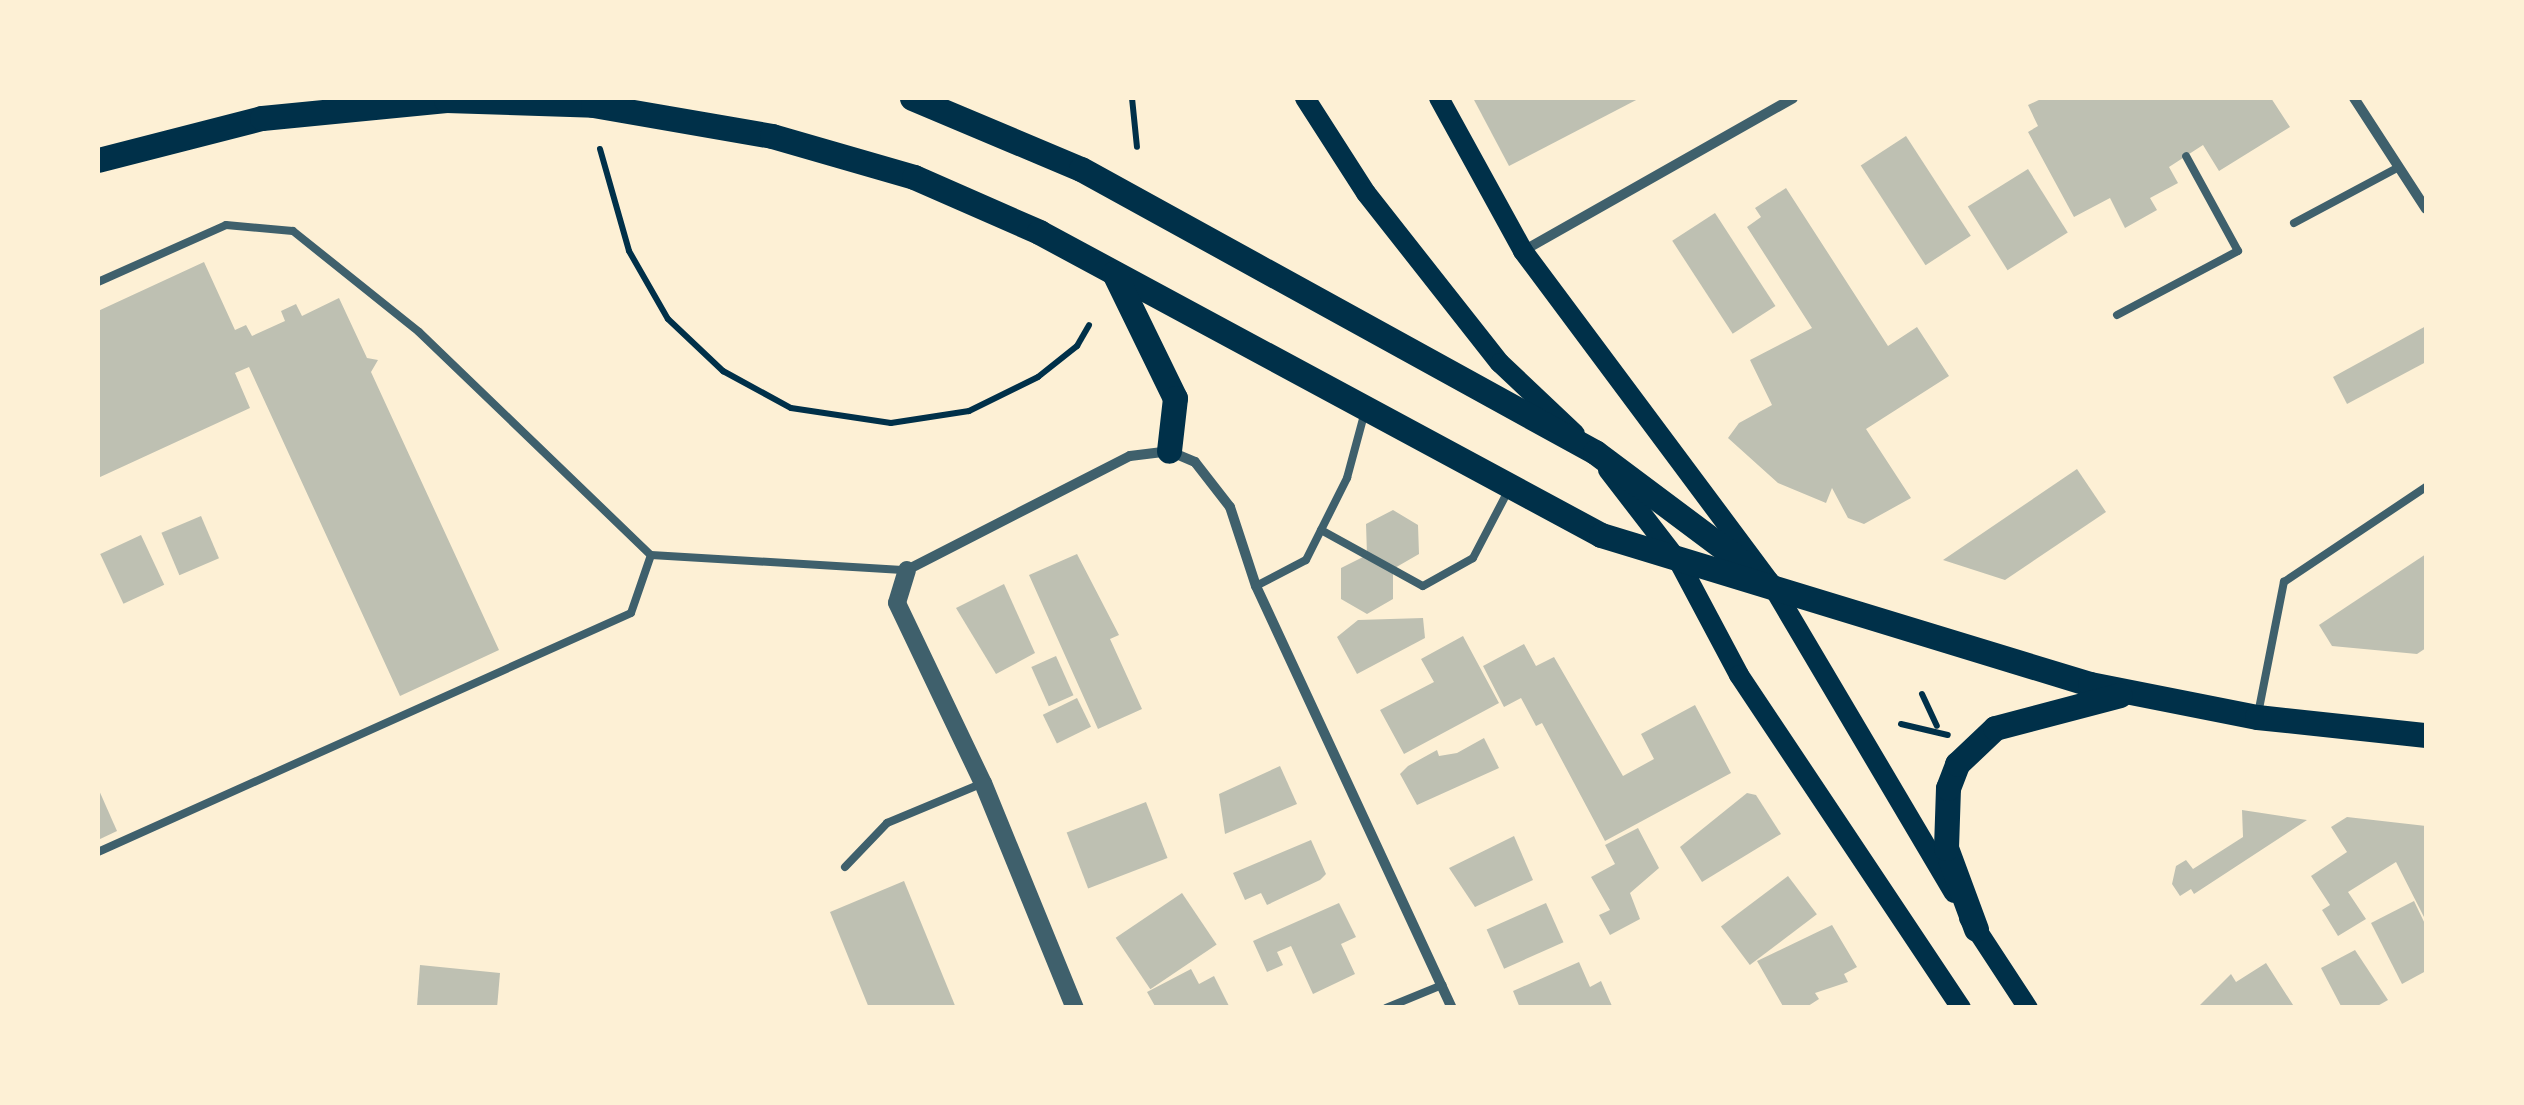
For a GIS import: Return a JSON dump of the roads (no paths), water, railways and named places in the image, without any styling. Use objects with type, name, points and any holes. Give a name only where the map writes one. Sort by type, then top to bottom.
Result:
[{"type":"main road","points":[[912,98],[1081,169],[1595,452],[1679,562],[1739,675],[1961,1008]]},
{"type":"main road","points":[[1305,98],[1366,193],[1500,363],[1595,452],[1770,582]]},
{"type":"main road","points":[[1439,98],[1522,251],[1770,582],[1976,930],[2028,1008]]},
{"type":"main road","points":[[98,160],[317,110],[524,100],[718,124],[914,177],[1114,273],[1509,490],[1601,535],[1679,562],[1770,582],[1984,656],[2129,693],[2257,717],[2426,735]]},
{"type":"main road","points":[[1114,273],[1175,398],[1169,451]]},
{"type":"main road","points":[[1976,930],[1946,848],[1948,788],[1956,764],[1995,728],[2016,719],[2129,693]]},
{"type":"street","points":[[1522,251],[1793,98]]},
{"type":"street","points":[[2354,98],[2426,210]]},
{"type":"street","points":[[1075,1008],[983,783],[897,602],[907,570],[1130,456],[1169,451],[1195,462],[1230,506],[1256,586],[1452,1008]]},
{"type":"lane","points":[[2117,315],[2238,251],[2186,156]]},
{"type":"lane","points":[[2294,223],[2399,167]]},
{"type":"lane","points":[[98,282],[226,225],[293,230],[418,332],[651,554],[907,570]]},
{"type":"lane","points":[[1256,586],[1306,560],[1347,478],[1365,411]]},
{"type":"lane","points":[[2257,717],[2284,582],[2426,487]]},
{"type":"lane","points":[[1321,530],[1423,586],[1474,558],[1509,490]]},
{"type":"lane","points":[[98,852],[631,613],[651,554]]},
{"type":"lane","points":[[844,867],[887,823],[983,783]]},
{"type":"lane","points":[[1386,1008],[1442,984]]}]
